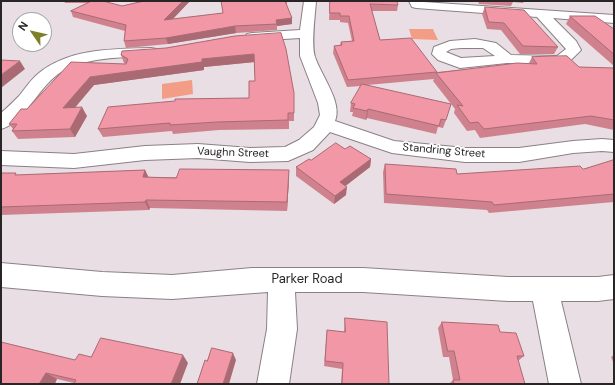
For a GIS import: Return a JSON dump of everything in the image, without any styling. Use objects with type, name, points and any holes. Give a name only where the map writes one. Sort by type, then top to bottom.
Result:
[{"type":"street","points":[[310,1],[307,56],[327,102],[329,115],[325,124]]},
{"type":"street","points":[[415,1],[416,4],[421,5],[442,4],[541,14],[614,18]]},
{"type":"street","points":[[594,5],[614,18]]},
{"type":"street","points":[[507,59],[557,60],[565,58],[571,54],[574,50],[571,44],[541,14]]},
{"type":"street","points":[[236,38],[307,34]]},
{"type":"street","points":[[1,123],[22,104],[45,76],[60,66],[95,55],[164,50]]},
{"type":"street","name":"Standring Street","points":[[325,124],[392,147],[465,155],[519,155],[573,147],[602,145],[614,146]]},
{"type":"street","name":"Vaughn Street","points":[[1,158],[74,162],[145,153],[198,152],[250,155],[288,154],[306,145],[322,130],[325,124]]},
{"type":"street","name":"Parker Road","points":[[1,275],[102,284],[172,287],[252,280],[363,280],[544,289],[598,289],[614,287]]},
{"type":"street","points":[[273,384],[282,329],[281,280]]},
{"type":"street","points":[[544,289],[565,384]]},
{"type":"shaded area","points":[[409,29],[433,29],[438,40],[412,39]]},
{"type":"shaded area","points":[[192,80],[193,94],[162,99],[162,84]]},
{"type":"building","points":[[92,1],[103,1],[122,6],[144,1],[183,1],[164,20],[223,13],[221,1],[285,1],[292,18],[276,20],[277,24],[235,26],[166,38],[124,41],[126,25],[71,11]]},
{"type":"building","points":[[330,1],[397,1],[398,5],[370,4],[380,40],[411,38],[437,72],[348,80],[334,46],[342,45],[341,42],[354,41],[349,16],[340,16],[340,13],[330,13]]},
{"type":"building","points":[[485,7],[524,10],[558,47],[523,46],[504,23],[489,22]]},
{"type":"building","points":[[570,16],[595,16],[614,29],[614,54]]},
{"type":"building","points":[[281,33],[286,49],[294,93],[294,113],[288,113],[288,120],[170,125],[170,123],[98,129],[108,107],[175,101],[175,99],[249,98],[249,81],[255,81],[254,54],[202,59],[202,62],[90,77],[63,108],[82,107],[70,129],[12,131],[17,124],[9,124],[21,109],[27,109],[71,62],[126,64],[128,59],[121,55],[122,51],[166,48],[235,36]]},
{"type":"building","points":[[567,56],[579,67],[614,68],[614,120],[591,116],[484,129],[478,122],[470,123],[457,105],[463,106],[436,73],[517,63],[537,64],[532,57]]},
{"type":"building","points":[[1,60],[20,61],[1,75]]},
{"type":"building","points":[[362,84],[451,104],[446,120],[441,119],[439,126],[368,109],[367,111],[353,108],[355,104],[351,103]]},
{"type":"building","points":[[336,143],[345,149],[350,146],[371,159],[340,182],[347,187],[335,196],[296,167],[309,159],[311,160]]},
{"type":"building","points":[[614,160],[614,194],[494,205],[492,202],[386,194],[385,164],[456,169],[457,174],[580,166],[583,169]]},
{"type":"building","points":[[180,169],[289,170],[287,202],[146,200],[145,202],[1,207],[1,173],[16,173],[15,175],[145,170],[143,177],[176,178]]},
{"type":"building","points":[[345,318],[387,322],[389,384],[342,384],[343,363],[325,361],[327,330],[345,332]]},
{"type":"building","points":[[442,322],[498,325],[500,332],[516,333],[524,356],[517,356],[525,384],[454,384],[453,380],[460,380],[454,351],[448,351]]},
{"type":"building","points":[[101,338],[183,355],[171,384],[74,384],[76,380],[46,373],[39,384],[1,384],[1,342],[75,360],[79,354],[91,357]]},
{"type":"building","points":[[212,348],[233,353],[223,384],[197,384],[205,360],[207,361]]}]
